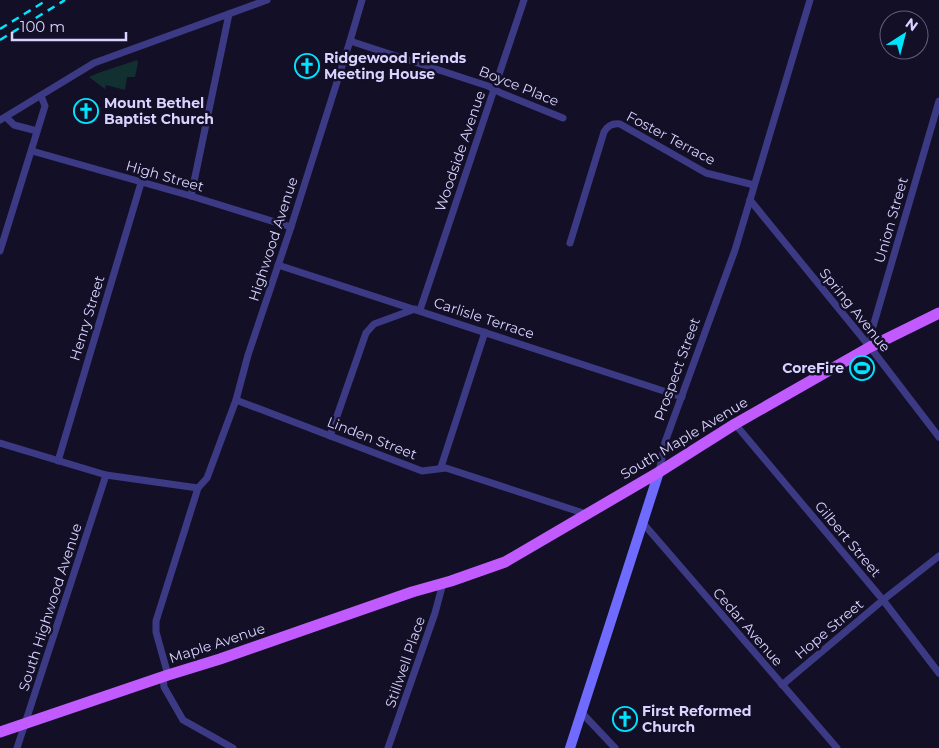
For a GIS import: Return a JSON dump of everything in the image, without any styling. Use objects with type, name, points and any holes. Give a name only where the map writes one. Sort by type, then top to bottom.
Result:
[{"type":"main road","name":"South Maple Avenue","points":[[443,583],[505,562],[659,472],[735,424],[870,347],[939,312]]},
{"type":"main road","name":"Prospect Street","points":[[570,748],[659,472]]},
{"type":"main road","name":"Maple Avenue","points":[[0,732],[443,583]]},
{"type":"street","points":[[38,131],[14,125],[3,118],[94,63],[267,0]]},
{"type":"street","name":"Highwood Avenue","points":[[233,748],[183,720],[164,687],[165,676],[156,632],[156,621],[200,486],[207,478],[236,400],[248,355],[291,227],[362,0]]},
{"type":"street","name":"Woodside Avenue","points":[[418,309],[524,0]]},
{"type":"street","name":"Prospect Street","points":[[659,472],[665,442],[735,250],[810,0]]},
{"type":"street","points":[[191,196],[230,14]]},
{"type":"street","name":"Boyce Place","points":[[350,42],[494,89],[563,118]]},
{"type":"street","points":[[0,251],[45,106],[41,96]]},
{"type":"street","name":"Union Street","points":[[870,347],[872,330],[939,101]]},
{"type":"street","name":"Foster Terrace","points":[[570,243],[604,132],[610,125],[620,124],[706,173],[754,185]]},
{"type":"street","name":"High Street","points":[[32,151],[191,196],[291,227]]},
{"type":"street","name":"Henry Street","points":[[58,461],[141,183]]},
{"type":"street","name":"Spring Avenue","points":[[750,200],[870,347],[939,437]]},
{"type":"street","name":"Carlisle Terrace","points":[[278,264],[682,397]]},
{"type":"street","points":[[330,436],[366,333],[374,324],[418,309]]},
{"type":"street","points":[[441,467],[485,332]]},
{"type":"street","name":"Linden Street","points":[[236,400],[422,471],[441,467],[586,514]]},
{"type":"street","name":"Gilbert Street","points":[[735,424],[883,600],[939,673]]},
{"type":"street","points":[[0,443],[106,474],[200,486]]},
{"type":"street","name":"South Highwood Avenue","points":[[17,748],[106,474]]},
{"type":"street","name":"Cedar Avenue","points":[[642,522],[837,748]]},
{"type":"street","name":"Hope Street","points":[[782,685],[883,600],[939,556]]},
{"type":"street","name":"Stillwell Place","points":[[388,748],[435,613],[443,583]]},
{"type":"street","points":[[582,713],[615,748]]},
{"type":"green space","points":[[137,60],[135,77],[127,77],[125,90],[106,85],[105,89],[89,77],[98,73]]},
{"type":"railway","points":[[0,29],[47,0]]},
{"type":"railway","points":[[0,40],[65,0]]},
{"type":"place","name":"Ridgewood Friends Meeting House","points":[[307,66]]},
{"type":"place","name":"Mount Bethel Baptist Church","points":[[86,111]]},
{"type":"place","name":"CoreFire","points":[[862,368]]},
{"type":"place","name":"First Reformed Church","points":[[625,719]]}]
